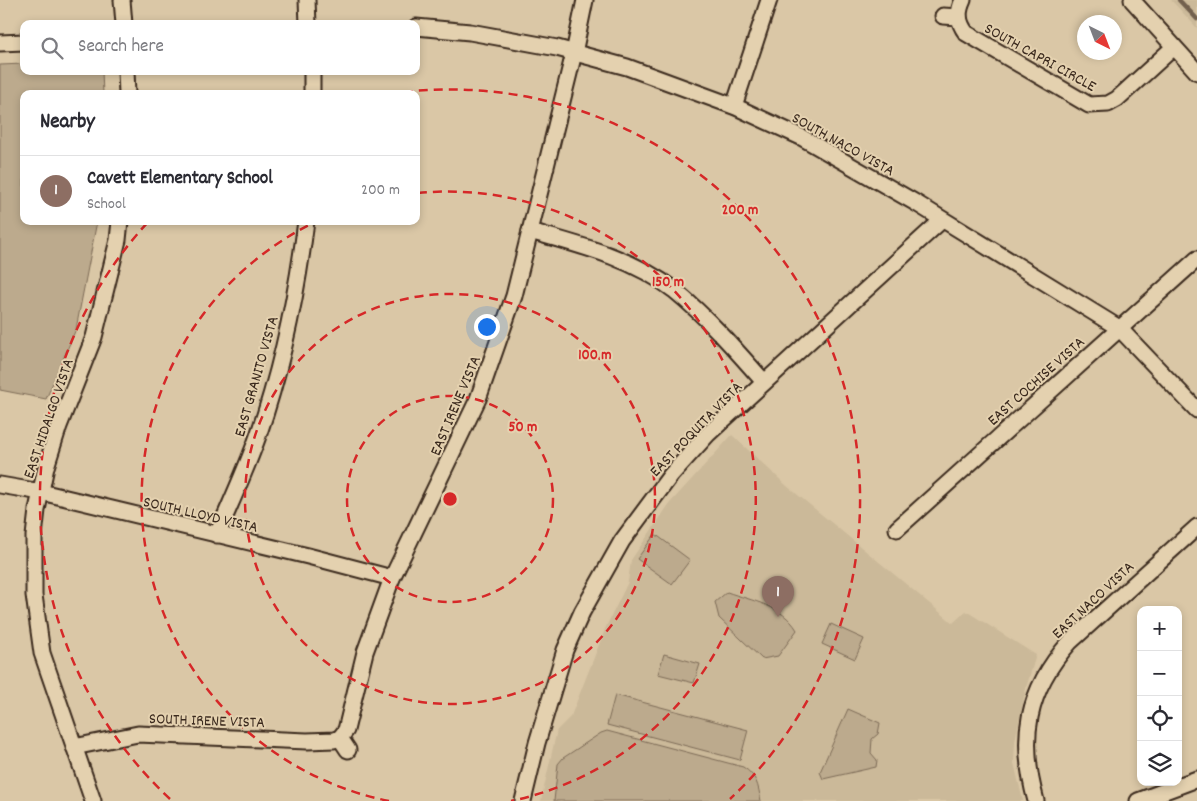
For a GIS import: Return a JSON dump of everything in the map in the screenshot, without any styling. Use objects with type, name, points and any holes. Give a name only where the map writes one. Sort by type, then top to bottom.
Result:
[{"type":"street","points":[[122,0],[124,20]]},
{"type":"street","points":[[307,0],[308,20]]},
{"type":"street","name":"EAST IRENE VISTA","points":[[344,744],[365,652],[392,578],[442,479],[478,399],[514,296],[574,53],[585,0]]},
{"type":"street","points":[[734,106],[769,0]]},
{"type":"street","points":[[943,16],[959,17],[963,0]]},
{"type":"street","points":[[1132,0],[1197,72]]},
{"type":"street","name":"SOUTH CAPRI CIRCLE","points":[[959,17],[960,26],[973,39],[1089,105],[1108,104],[1117,99],[1174,47]]},
{"type":"street","name":"SOUTH NACO VISTA","points":[[420,27],[470,32],[627,66],[734,106],[801,137],[1119,328],[1197,410]]},
{"type":"street","points":[[0,43],[20,42]]},
{"type":"street","points":[[126,75],[127,90]]},
{"type":"street","points":[[312,75],[312,90]]},
{"type":"street","name":"EAST POQUITA VISTA","points":[[523,801],[537,742],[564,650],[582,612],[622,541],[671,474],[708,434],[942,220]]},
{"type":"street","name":"EAST HIDALGO VISTA","points":[[93,801],[42,653],[37,626],[34,536],[41,492],[59,426],[94,337],[118,240],[120,225]]},
{"type":"street","name":"EAST GRANITO VISTA","points":[[217,535],[258,437],[273,388],[294,298],[305,225]]},
{"type":"street","points":[[530,231],[614,257],[643,271],[673,289],[721,333],[764,382]]},
{"type":"street","name":"EAST COCHISE VISTA","points":[[897,529],[1197,259]]},
{"type":"street","name":"SOUTH LLOYD VISTA","points":[[0,485],[41,492],[392,578]]},
{"type":"street","name":"EAST NACO VISTA","points":[[1036,801],[1028,770],[1026,745],[1034,704],[1041,683],[1053,660],[1070,642],[1197,527]]},
{"type":"street","name":"SOUTH IRENE VISTA","points":[[74,746],[138,734],[307,741],[334,740],[344,744]]},
{"type":"street","points":[[1138,801],[1197,779]]},
{"type":"shaded area","points":[[1171,0],[1197,0],[1197,28]]},
{"type":"shaded area","points":[[20,64],[20,75],[102,75],[103,90],[20,90],[20,225],[96,225],[76,329],[46,399],[0,390],[0,65]]},
{"type":"shaded area","points":[[732,435],[787,486],[953,623],[966,611],[1036,655],[1026,688],[1015,741],[1014,763],[1023,801],[541,801],[557,730],[571,716],[606,627],[628,582],[631,560],[670,503]]},
{"type":"shaded area","points":[[655,534],[690,560],[672,584],[637,559]]},
{"type":"shaded area","points":[[727,592],[775,609],[791,622],[797,630],[778,656],[762,659],[719,618],[715,602]]},
{"type":"shaded area","points":[[831,624],[864,639],[855,659],[822,644]]},
{"type":"shaded area","points":[[664,654],[700,664],[694,683],[658,674]]},
{"type":"shaded area","points":[[615,695],[748,730],[740,760],[607,725]]},
{"type":"shaded area","points":[[848,709],[880,723],[878,734],[872,739],[871,753],[877,760],[876,767],[823,779],[820,772]]},
{"type":"shaded area","points":[[607,731],[743,767],[756,781],[761,801],[554,801],[558,764],[563,758]]},
{"type":"waterway","points":[[1179,0],[1197,19]]},
{"type":"place","name":"Cavett Elementary School","points":[[778,617]]}]
